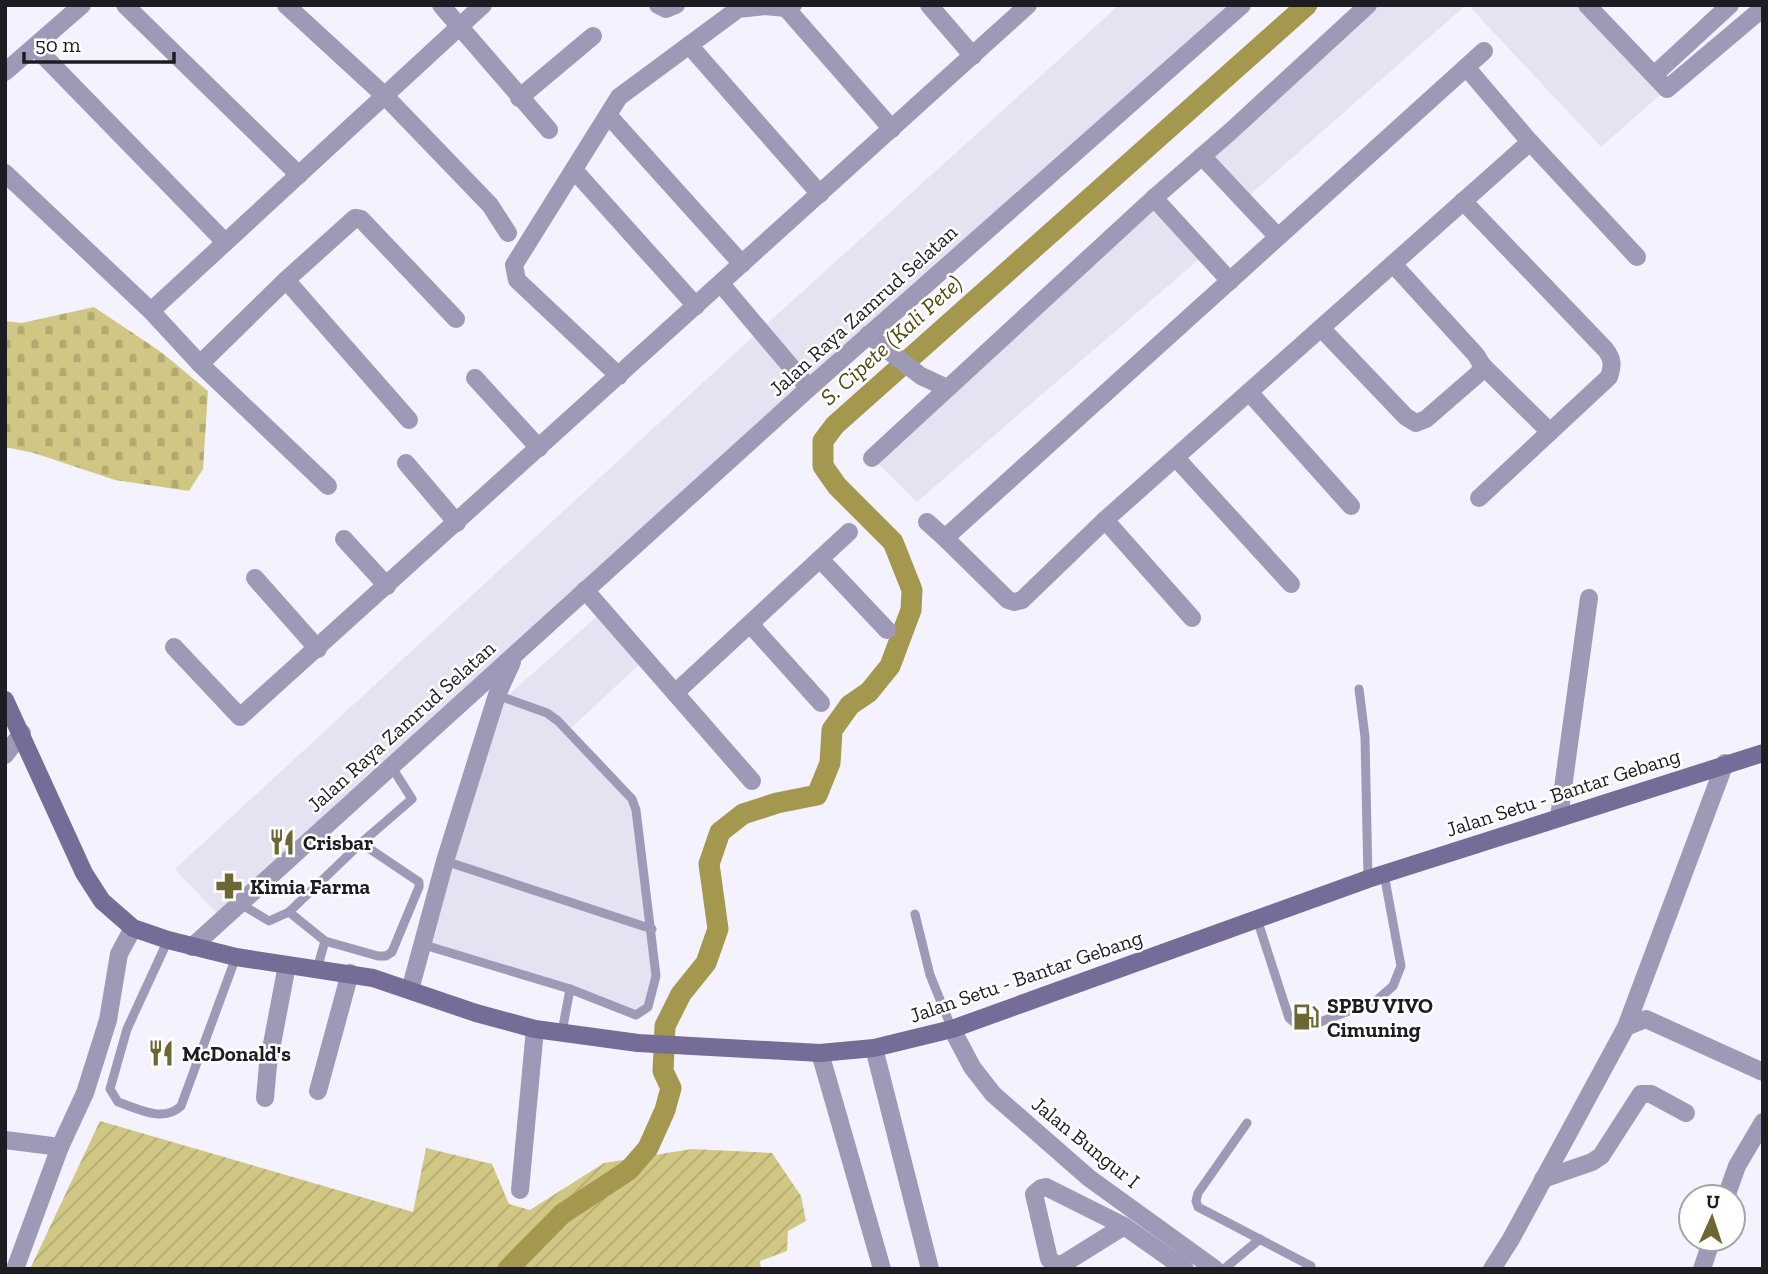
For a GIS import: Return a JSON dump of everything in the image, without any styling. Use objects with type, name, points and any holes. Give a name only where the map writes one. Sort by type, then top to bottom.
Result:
[{"type":"main road","name":"Jalan Setu - Bantar Gebang","points":[[5,700],[84,873],[102,901],[133,928],[192,947],[236,957],[373,978],[476,1013],[535,1029],[638,1043],[820,1053],[874,1048],[952,1029],[1376,876],[1763,753]]},
{"type":"street","points":[[5,72],[82,5]]},
{"type":"street","points":[[125,5],[299,175]]},
{"type":"street","points":[[286,5],[385,96],[490,205],[508,233]]},
{"type":"street","points":[[441,5],[549,130]]},
{"type":"street","points":[[151,310],[483,5]]},
{"type":"street","points":[[658,5],[666,9],[676,5]]},
{"type":"street","points":[[619,376],[517,280],[514,265],[620,97],[738,9],[765,5],[789,6],[892,128]]},
{"type":"street","points":[[929,5],[973,55]]},
{"type":"street","points":[[174,647],[240,717],[1028,5]]},
{"type":"street","name":"Jalan Raya Zamrud Selatan","points":[[192,947],[868,335],[1242,5]]},
{"type":"street","points":[[872,458],[1368,5]]},
{"type":"street","points":[[1587,5],[1667,89],[1763,8]]},
{"type":"street","points":[[1654,75],[1730,5]]},
{"type":"street","points":[[519,98],[593,36]]},
{"type":"street","points":[[689,45],[820,194]]},
{"type":"street","points":[[35,47],[225,242]]},
{"type":"street","points":[[945,538],[1484,51]]},
{"type":"street","points":[[1466,67],[1530,142],[1637,257]]},
{"type":"street","points":[[608,115],[742,264]]},
{"type":"street","points":[[927,522],[1009,600],[1022,600],[1105,520],[1530,142]]},
{"type":"street","points":[[1202,156],[1278,237]]},
{"type":"street","points":[[573,170],[696,306]]},
{"type":"street","points":[[5,173],[151,310],[200,364],[328,486]]},
{"type":"street","points":[[1154,198],[1230,281]]},
{"type":"street","points":[[1463,201],[1611,356],[1613,366],[1609,377],[1479,498]]},
{"type":"street","points":[[200,364],[286,281],[358,218],[456,318]]},
{"type":"street","points":[[1393,264],[1476,355],[1482,365],[1550,432]]},
{"type":"street","points":[[286,281],[410,420]]},
{"type":"street","points":[[720,284],[809,388]]},
{"type":"street","points":[[1321,328],[1406,417],[1416,423],[1426,419],[1479,373],[1482,365]]},
{"type":"street","points":[[868,335],[921,376],[947,388]]},
{"type":"street","points":[[475,378],[539,448]]},
{"type":"street","points":[[1249,392],[1351,506]]},
{"type":"street","points":[[1175,458],[1291,584]]},
{"type":"street","points":[[406,463],[457,523]]},
{"type":"street","points":[[1105,520],[1192,618]]},
{"type":"street","points":[[675,693],[849,532]]},
{"type":"street","points":[[345,539],[387,586]]},
{"type":"street","points":[[820,559],[887,630]]},
{"type":"street","points":[[255,578],[317,649]]},
{"type":"street","points":[[585,590],[751,781]]},
{"type":"street","points":[[1559,817],[1590,598]]},
{"type":"street","points":[[750,624],[821,704]]},
{"type":"street","name":"Jalan Raya Zamrud Selatan","points":[[411,990],[445,861],[497,695],[516,652]]},
{"type":"street","points":[[5,755],[22,733]]},
{"type":"street","points":[[1492,1269],[1626,1027],[1725,763]]},
{"type":"street","points":[[15,1269],[60,1147],[85,1093],[108,1020],[119,954],[133,928]]},
{"type":"street","points":[[265,1098],[268,1065],[287,965]]},
{"type":"street","points":[[318,1091],[350,974]]},
{"type":"street","points":[[1626,1027],[1646,1019],[1763,1072]]},
{"type":"street","points":[[520,1190],[535,1029]]},
{"type":"street","name":"Jalan Bungur I","points":[[952,1029],[972,1067],[993,1094],[1089,1178],[1215,1269]]},
{"type":"street","points":[[874,1048],[930,1269]]},
{"type":"street","points":[[820,1053],[881,1269]]},
{"type":"street","points":[[1543,1179],[1592,1162],[1601,1156],[1640,1094],[1651,1094],[1686,1113]]},
{"type":"street","points":[[1731,1183],[1737,1166],[1763,1122]]},
{"type":"street","points":[[5,1140],[60,1147]]},
{"type":"street","points":[[1124,1226],[1063,1264],[1055,1264],[1049,1259],[1034,1194],[1046,1187],[1124,1226],[1185,1269]]},
{"type":"lane","points":[[1258,919],[1289,1018],[1298,1026],[1315,1024],[1377,1000],[1393,986],[1401,966],[1376,876],[1359,689]]},
{"type":"lane","points":[[421,944],[570,989],[636,1015],[648,1007],[656,976],[636,810],[632,799],[558,721],[547,713],[497,695]]},
{"type":"lane","points":[[239,903],[269,921],[289,912],[361,843],[412,799],[391,766]]},
{"type":"lane","points":[[289,912],[325,941],[378,956],[386,956],[392,951],[419,882],[361,843]]},
{"type":"lane","points":[[445,861],[652,929]]},
{"type":"lane","points":[[915,914],[930,975],[952,1029]]},
{"type":"lane","points":[[168,940],[127,1029],[110,1089],[118,1102],[161,1116],[174,1113],[181,1106],[236,957]]},
{"type":"lane","points":[[317,969],[325,941]]},
{"type":"lane","points":[[562,1032],[570,989]]},
{"type":"lane","points":[[1247,1123],[1198,1193],[1198,1207],[1311,1266]]},
{"type":"lane","points":[[1224,1269],[1260,1239]]},
{"type":"shaded area","points":[[1119,5],[1242,5],[222,919],[175,869],[760,330]]},
{"type":"shaded area","points":[[1368,5],[1466,5],[1244,200],[1202,156]]},
{"type":"shaded area","points":[[1468,5],[1587,5],[1667,89],[1601,147]]},
{"type":"shaded area","points":[[1154,198],[1205,254],[917,502],[872,458]]},
{"type":"shaded area","points":[[603,611],[645,659],[568,731],[632,799],[656,976],[648,1007],[640,1014],[421,944],[505,698]]},
{"type":"green space","points":[[94,307],[161,352],[208,391],[203,469],[189,491],[115,480],[34,453],[5,447],[5,321],[22,323]]},
{"type":"green space","points":[[100,1121],[413,1212],[426,1148],[492,1164],[509,1204],[530,1210],[604,1163],[692,1149],[772,1153],[801,1196],[806,1221],[788,1231],[787,1251],[760,1261],[761,1269],[30,1269]]},
{"type":"waterway","name":"S. Cipete (Kali Pete)","points":[[508,1269],[562,1214],[629,1170],[648,1148],[665,1110],[671,1088],[663,1071],[665,1026],[681,994],[706,963],[718,929],[709,864],[720,832],[743,814],[777,803],[817,795],[830,763],[832,730],[850,705],[869,692],[890,666],[911,610],[912,590],[893,542],[837,486],[823,466],[823,441],[835,425],[1307,5]]},
{"type":"place","name":"Crisbar","points":[[282,842]]},
{"type":"place","name":"Kimia Farma","points":[[229,886]]},
{"type":"place","name":"SPBU VIVO Cimuning","points":[[1306,1017]]},
{"type":"place","name":"McDonald's","points":[[161,1053]]}]
